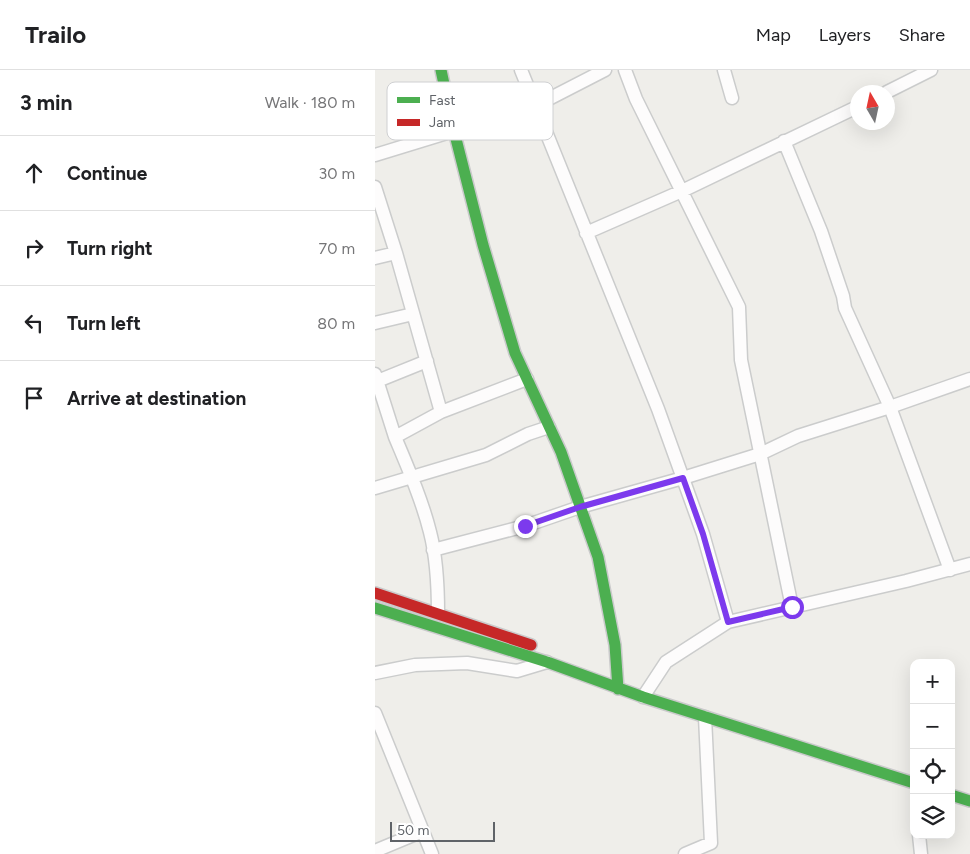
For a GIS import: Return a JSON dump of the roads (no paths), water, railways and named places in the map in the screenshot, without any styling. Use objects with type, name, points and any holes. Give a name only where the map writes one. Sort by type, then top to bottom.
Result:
[{"type":"street","points":[[521,70],[526,82]]},
{"type":"street","points":[[553,97],[605,70]]},
{"type":"street","points":[[625,70],[636,99],[739,308],[741,360],[792,607]]},
{"type":"street","points":[[724,70],[732,98]]},
{"type":"street","points":[[895,88],[931,70]]},
{"type":"street","points":[[586,233],[682,192],[850,110]]},
{"type":"street","points":[[375,155],[424,140]]},
{"type":"street","points":[[456,140],[483,245],[515,354],[561,452],[598,557],[615,645],[618,689]]},
{"type":"street","points":[[549,140],[658,410],[703,534],[728,622]]},
{"type":"street","points":[[784,141],[821,231],[843,296],[845,308],[890,407],[950,570]]},
{"type":"street","points":[[375,187],[397,253],[441,412]]},
{"type":"street","points":[[375,258],[397,253]]},
{"type":"street","points":[[375,324],[413,314]]},
{"type":"street","points":[[427,361],[376,379],[430,532],[438,584],[438,613]]},
{"type":"street","points":[[395,437],[441,412],[527,379]]},
{"type":"street","points":[[433,550],[525,526],[580,507],[760,454],[797,436],[890,407],[970,379]]},
{"type":"street","points":[[375,488],[486,455],[529,434],[549,427]]},
{"type":"street","points":[[643,697],[666,662],[728,622],[970,564]]},
{"type":"street","points":[[375,593],[531,645],[547,662]]},
{"type":"street","points":[[375,608],[547,662],[618,689],[910,785]]},
{"type":"street","points":[[375,674],[415,665],[467,663],[517,671],[547,662]]},
{"type":"street","points":[[375,714],[432,854]]},
{"type":"street","points":[[685,854],[713,848],[705,717]]},
{"type":"street","points":[[955,796],[970,801]]},
{"type":"street","points":[[375,851],[423,830]]},
{"type":"street","points":[[919,839],[921,854]]}]
